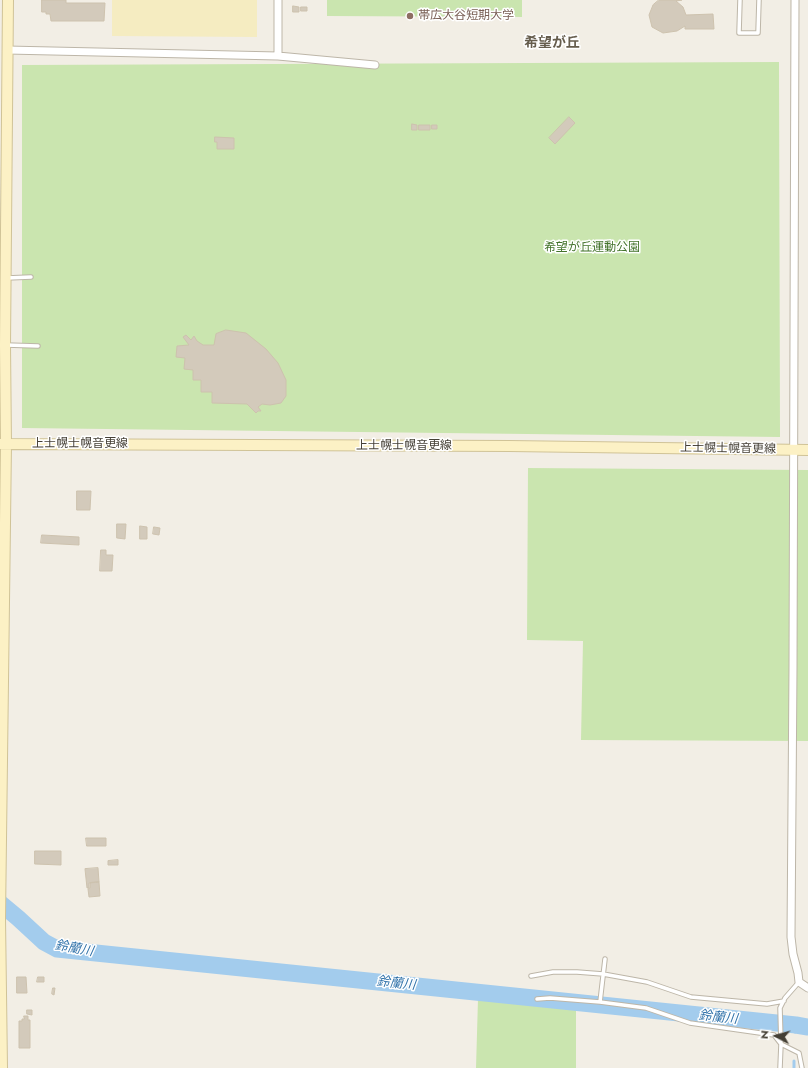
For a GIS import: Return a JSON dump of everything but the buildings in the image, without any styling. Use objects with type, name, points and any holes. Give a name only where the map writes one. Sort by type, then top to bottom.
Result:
[{"type":"street","points":[[2,1068],[0,918],[5,345],[3,325],[6,278],[3,131],[8,0]]},
{"type":"street","points":[[278,0],[278,56]]},
{"type":"street","points":[[795,0],[791,938],[798,973],[798,982],[808,988]]},
{"type":"street","points":[[5,56],[278,56],[374,65]]},
{"type":"street","name":"上士幌士幌音更線","points":[[3,444],[509,446],[808,450]]},
{"type":"lane","points":[[740,0],[739,33],[758,33],[759,0]]},
{"type":"lane","points":[[6,278],[31,277]]},
{"type":"lane","points":[[5,345],[38,346]]},
{"type":"lane","points":[[600,1002],[605,959]]},
{"type":"lane","points":[[531,976],[553,972],[603,974],[647,982],[691,997],[767,1004],[784,1001]]},
{"type":"lane","points":[[780,1068],[780,1008],[798,982]]},
{"type":"lane","points":[[538,999],[550,998],[600,1002],[646,1008],[690,1023],[774,1034],[781,1044],[799,1052],[802,1068]]},
{"type":"green space","points":[[327,0],[522,0],[522,17],[327,16]]},
{"type":"green space","name":"希望が丘運動公園","points":[[779,62],[780,437],[22,428],[22,65]]},
{"type":"green space","points":[[528,468],[808,470],[808,741],[581,740],[583,641],[527,640]]},
{"type":"green space","points":[[478,999],[576,1003],[576,1068],[476,1068]]},
{"type":"sand","points":[[112,0],[257,0],[257,37],[112,36]]},
{"type":"waterway","name":"鈴蘭川","points":[[0,903],[44,942],[57,949],[808,1027]]},
{"type":"waterway","name":"鈴蘭川","points":[[795,1032],[796,1025]]},
{"type":"waterway","points":[[794,1061],[794,1068]]},
{"type":"place","name":"帯広大谷短期大学","points":[[410,16]]},
{"type":"district","name":"希望が丘","points":[[552,44]]}]
